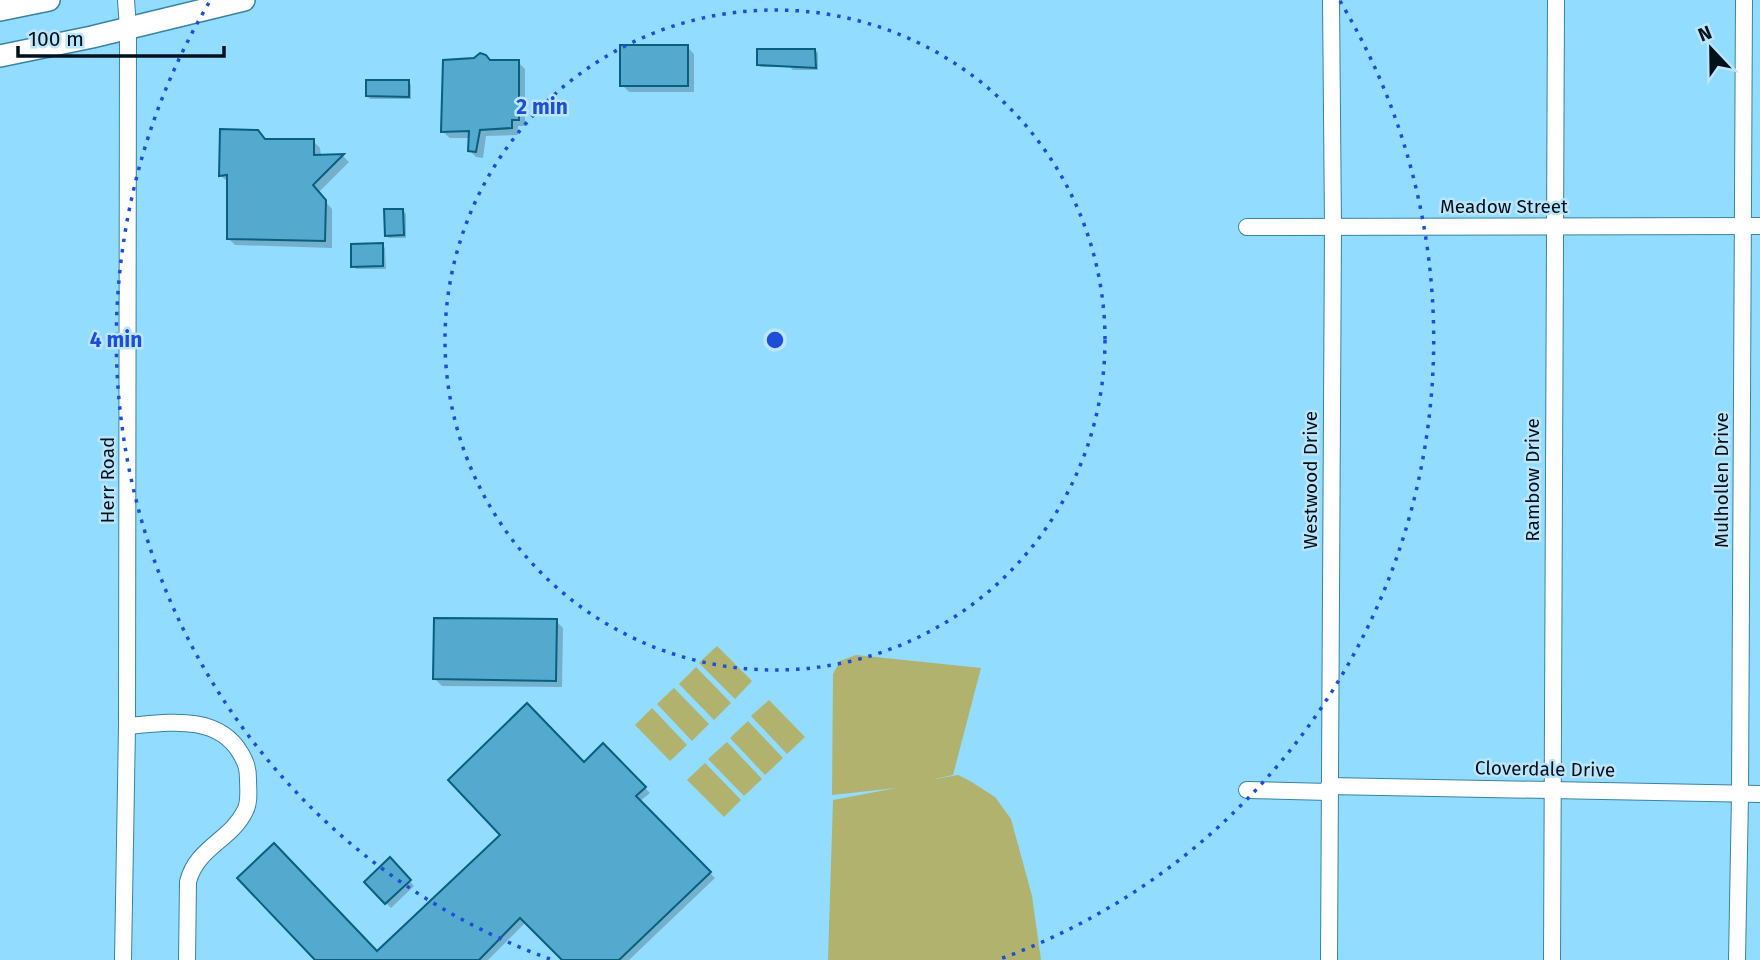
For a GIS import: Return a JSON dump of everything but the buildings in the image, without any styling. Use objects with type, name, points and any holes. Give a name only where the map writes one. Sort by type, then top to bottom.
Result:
[{"type":"main road","points":[[0,10],[49,0]]},
{"type":"main road","points":[[0,56],[244,0]]},
{"type":"street","name":"Herr Road","points":[[123,960],[127,726],[126,0]]},
{"type":"street","name":"Westwood Drive","points":[[1329,960],[1333,227],[1331,0]]},
{"type":"street","name":"Rambow Drive","points":[[1552,960],[1556,0]]},
{"type":"street","name":"Mulhollen Drive","points":[[1737,960],[1744,0]]},
{"type":"street","name":"Meadow Street","points":[[1247,228],[1760,226]]},
{"type":"street","points":[[127,726],[174,724],[213,727],[226,735],[237,747],[248,767],[246,810],[196,861],[191,871],[188,882],[187,960]]},
{"type":"street","name":"Cloverdale Drive","points":[[1247,790],[1552,790],[1760,794]]},
{"type":"green space","points":[[717,646],[752,681],[735,699],[699,663]]},
{"type":"green space","points":[[856,655],[981,668],[953,775],[930,780],[958,775],[995,797],[1011,819],[1032,896],[1041,960],[828,960],[833,800],[896,788],[832,795],[833,674],[840,661]]},
{"type":"green space","points":[[696,667],[731,703],[714,720],[679,684]]},
{"type":"green space","points":[[674,688],[709,724],[692,741],[657,704]]},
{"type":"green space","points":[[769,700],[805,737],[787,754],[751,716]]},
{"type":"green space","points":[[652,708],[687,745],[670,761],[635,725]]},
{"type":"green space","points":[[748,721],[783,758],[765,775],[730,738]]},
{"type":"green space","points":[[727,742],[762,779],[744,796],[708,759]]},
{"type":"green space","points":[[705,763],[741,800],[724,817],[687,780]]}]
